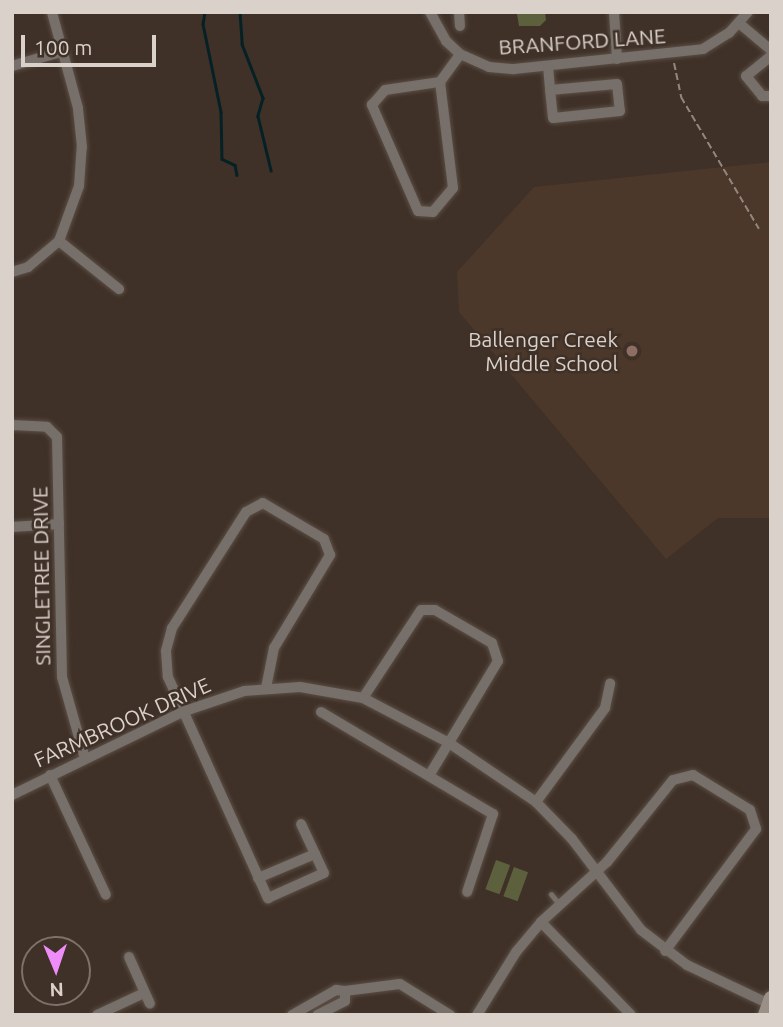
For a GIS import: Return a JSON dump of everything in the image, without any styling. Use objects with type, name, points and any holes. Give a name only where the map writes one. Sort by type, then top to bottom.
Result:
[{"type":"street","points":[[12,272],[28,267],[59,241],[79,186],[82,147],[78,108],[52,12]]},
{"type":"street","points":[[430,12],[446,41],[460,54],[440,82],[453,188],[433,212],[418,211],[372,106],[385,90],[440,82]]},
{"type":"street","points":[[459,12],[460,26]]},
{"type":"street","points":[[614,12],[617,59]]},
{"type":"street","name":"BRANFORD LANE","points":[[460,54],[500,68],[548,66],[703,49],[740,24],[748,12]]},
{"type":"street","points":[[740,24],[771,50]]},
{"type":"street","points":[[12,66],[64,51]]},
{"type":"street","points":[[771,56],[747,76],[762,96],[771,96]]},
{"type":"street","points":[[548,66],[550,90],[553,118],[620,111],[617,84],[550,90]]},
{"type":"street","points":[[59,241],[119,289]]},
{"type":"street","name":"SINGLETREE DRIVE","points":[[12,425],[47,427],[57,437],[62,677],[85,760]]},
{"type":"street","points":[[266,688],[274,648],[330,555],[324,539],[263,503],[246,512],[172,628],[166,651],[168,677],[268,898],[324,873],[302,824]]},
{"type":"street","points":[[12,527],[59,524]]},
{"type":"street","points":[[363,698],[421,610],[435,610],[492,643],[498,655],[478,701],[430,774]]},
{"type":"street","points":[[536,802],[605,708],[610,684]]},
{"type":"street","name":"FARMBROOK DRIVE","points":[[12,795],[182,712],[266,688],[300,687],[363,698],[449,743],[536,802],[572,839],[595,874],[641,930],[665,951],[768,1006]]},
{"type":"street","points":[[321,712],[430,774],[493,814],[467,892]]},
{"type":"street","points":[[50,775],[106,895]]},
{"type":"street","points":[[477,1015],[516,952],[541,922],[595,874],[679,776],[699,778],[750,810],[756,822],[753,836],[665,951]]},
{"type":"street","points":[[258,878],[315,854]]},
{"type":"street","points":[[541,922],[631,1015]]},
{"type":"street","points":[[129,957],[150,1004]]},
{"type":"street","points":[[292,1015],[336,990],[400,984],[445,1014]]},
{"type":"street","points":[[317,1015],[345,1002],[345,991]]},
{"type":"street","points":[[97,1015],[145,993]]},
{"type":"lane","points":[[551,894],[560,905]]},
{"type":"path","points":[[674,61],[681,97],[759,229]]},
{"type":"shaded area","name":"Ballenger Creek Middle School","points":[[771,162],[771,518],[718,518],[666,559],[459,312],[457,272],[534,187]]},
{"type":"green space","points":[[545,12],[546,20],[540,26],[519,26],[517,14]]},
{"type":"green space","points":[[496,860],[510,865],[499,894],[485,889]]},
{"type":"green space","points":[[514,867],[528,872],[517,901],[503,896]]},
{"type":"waterway","points":[[205,12],[203,24],[221,112],[222,159],[235,165],[237,175]]},
{"type":"waterway","points":[[240,12],[242,44],[263,98],[258,116],[271,170]]},
{"type":"place","name":"Ballenger Creek Middle School","points":[[632,351]]}]
